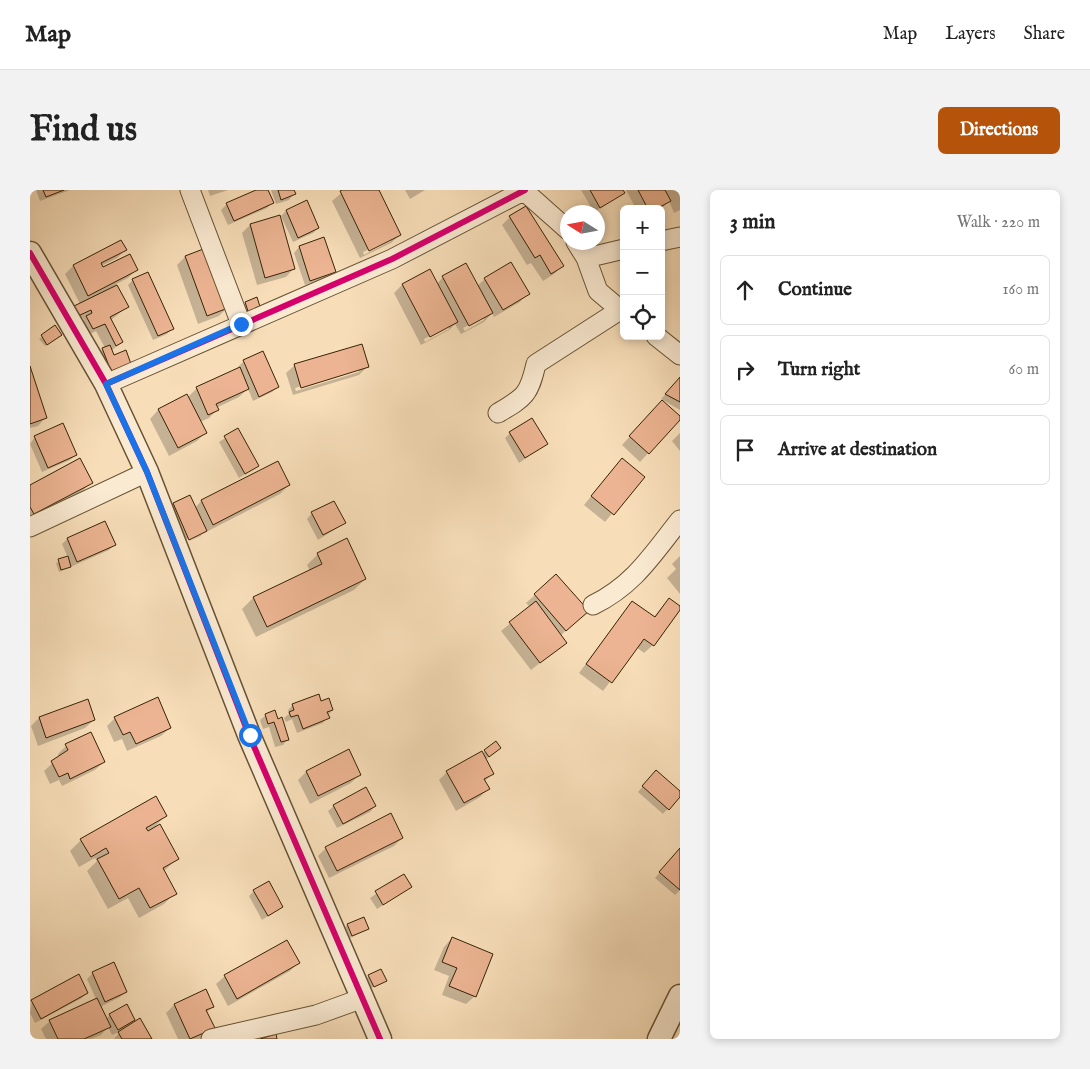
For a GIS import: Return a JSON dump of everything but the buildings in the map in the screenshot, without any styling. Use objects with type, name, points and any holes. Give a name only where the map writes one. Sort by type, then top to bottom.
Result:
[{"type":"street","points":[[190,190],[241,324]]},
{"type":"street","points":[[106,384],[392,258],[525,191],[560,223]]},
{"type":"street","points":[[665,240],[680,237]]},
{"type":"street","points":[[605,249],[620,249]]},
{"type":"street","points":[[581,250],[598,291],[620,310]]},
{"type":"street","points":[[30,253],[106,384],[147,472],[250,735],[380,1039]]},
{"type":"street","points":[[498,413],[524,398],[532,382],[536,364],[620,313]]},
{"type":"street","points":[[661,340],[680,355]]},
{"type":"street","points":[[30,527],[147,472]]},
{"type":"street","points":[[593,605],[614,595],[628,583],[680,520]]},
{"type":"street","points":[[659,1039],[680,996]]},
{"type":"street","points":[[211,1039],[316,1015],[363,998]]},
{"type":"cycle path","points":[[106,384],[392,259],[525,190]]},
{"type":"cycle path","points":[[30,253],[106,384],[147,472],[249,735],[380,1039]]},
{"type":"route","points":[[241,324],[106,384],[147,472],[250,735]]}]
